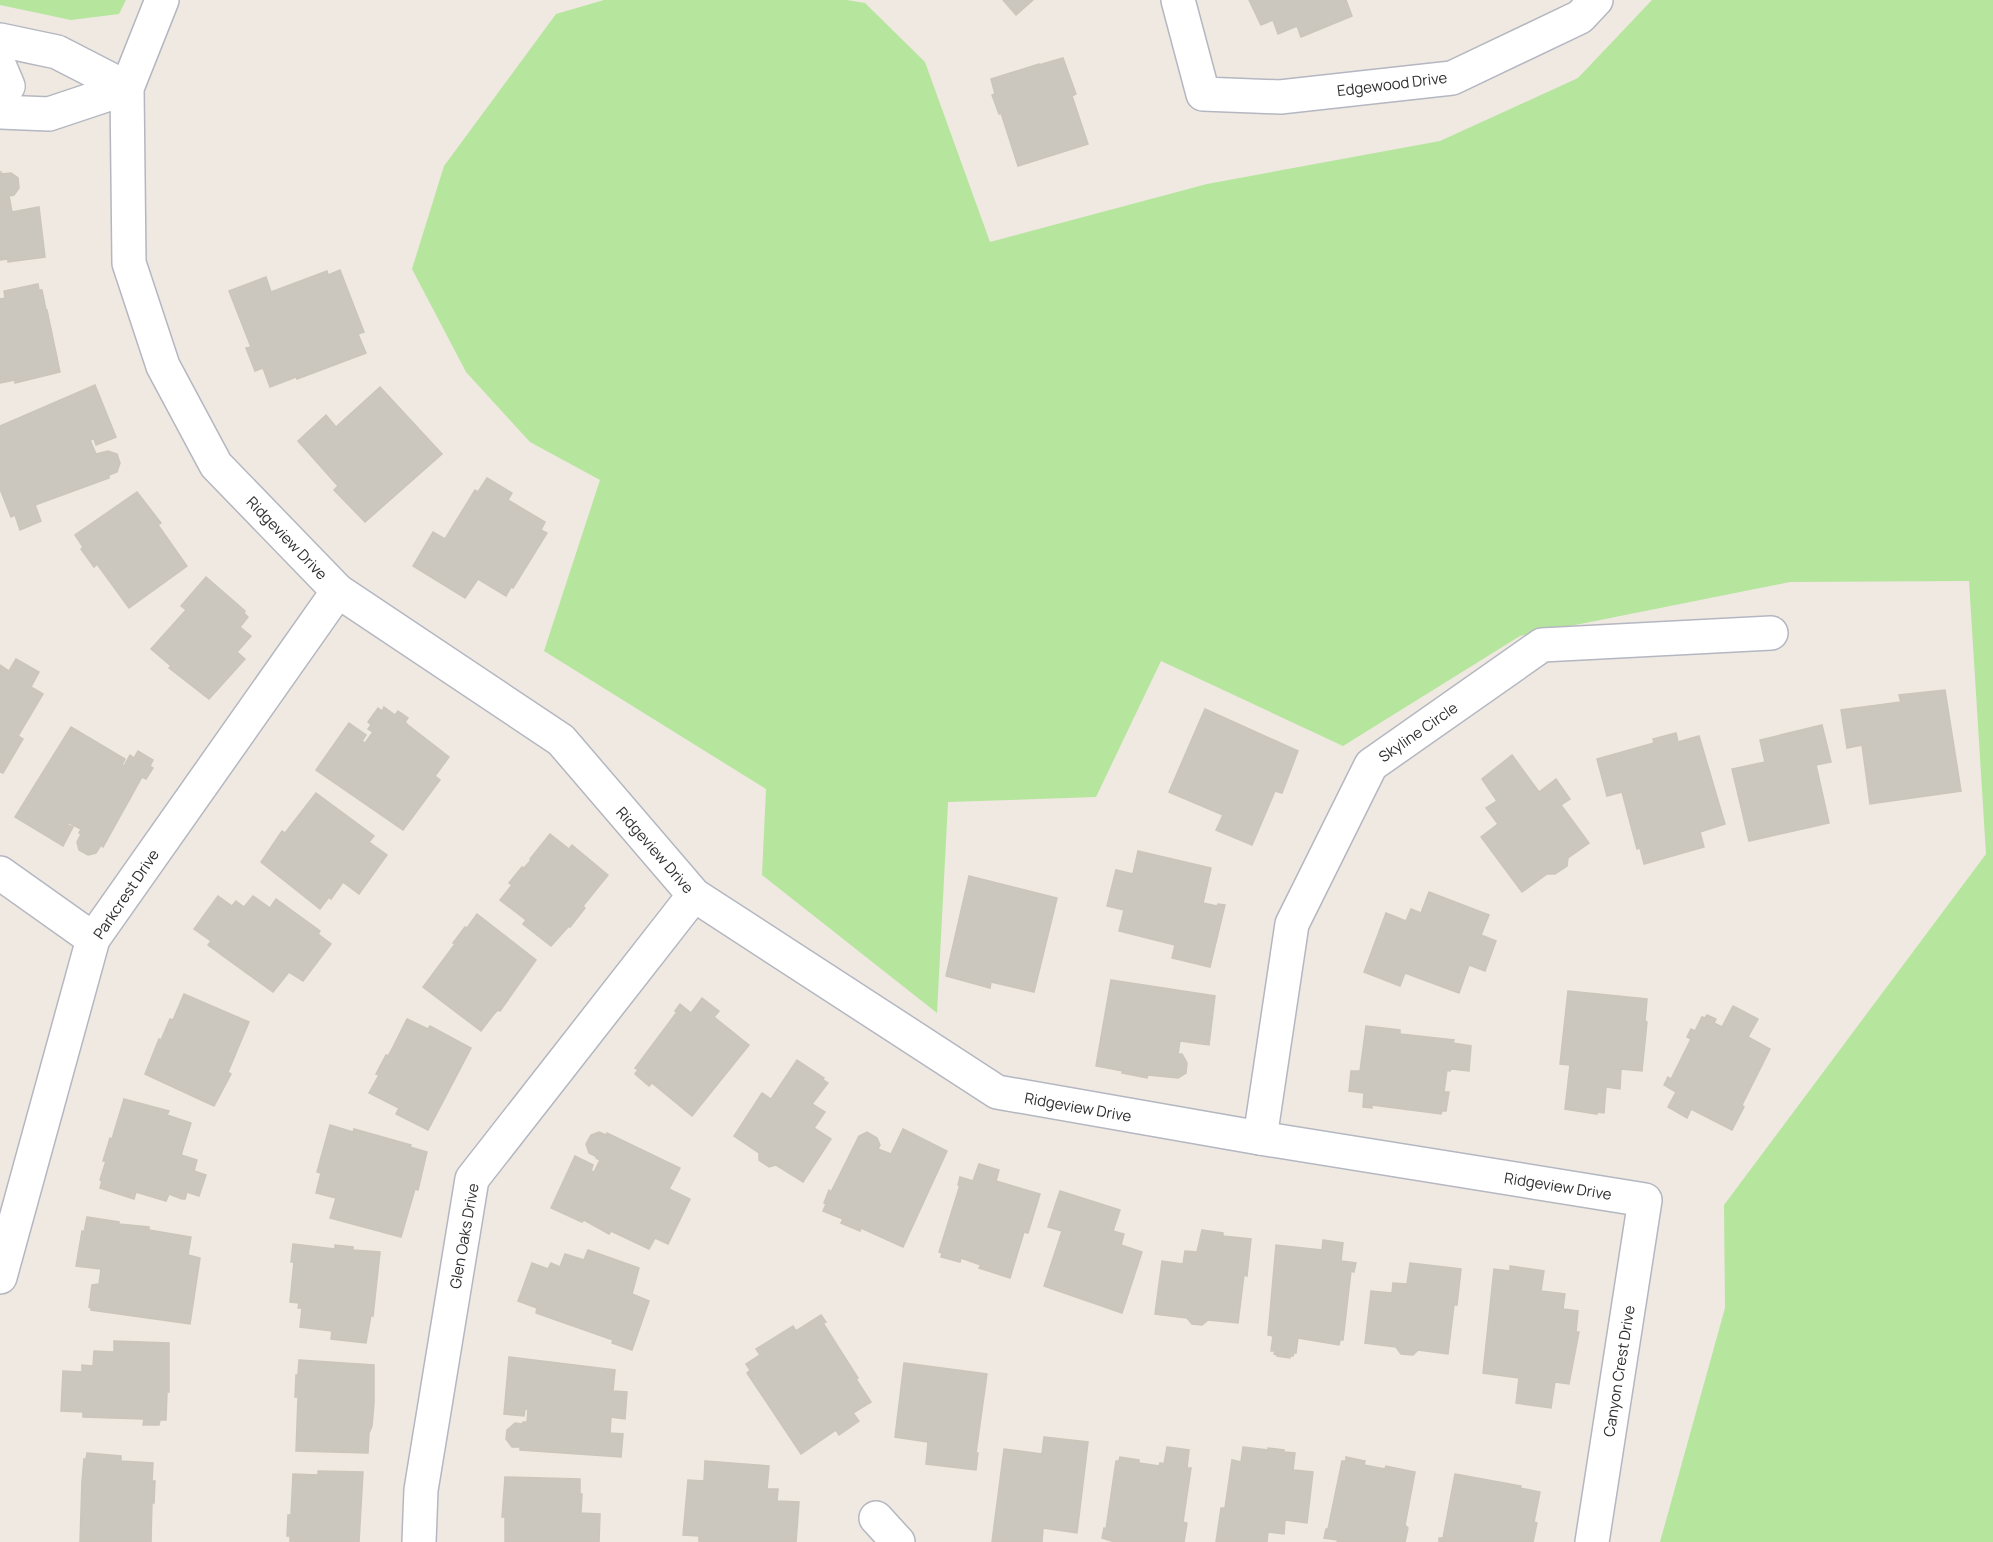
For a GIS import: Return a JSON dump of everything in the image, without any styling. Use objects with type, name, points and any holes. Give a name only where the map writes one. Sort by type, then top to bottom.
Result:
[{"type":"street","name":"Ridgeview Drive","points":[[162,0],[127,88],[129,263],[163,366],[216,465],[338,591],[561,740],[694,895],[996,1092],[1260,1138],[1645,1200]]},
{"type":"street","name":"Edgewood Drive","points":[[1178,0],[1203,94],[1280,97],[1452,78],[1580,17],[1596,0]]},
{"type":"street","points":[[0,40],[57,52],[127,88]]},
{"type":"street","points":[[0,67],[8,86],[0,95]]},
{"type":"street","points":[[0,111],[49,114],[127,88]]},
{"type":"street","name":"Parkcrest Drive","points":[[0,1277],[93,939],[338,591]]},
{"type":"street","name":"Skyline Circle","points":[[1260,1138],[1292,924],[1371,765],[1542,645],[1771,633]]},
{"type":"street","points":[[0,873],[93,939]]},
{"type":"street","name":"Glen Oaks Drive","points":[[419,1542],[421,1490],[472,1179],[694,895]]},
{"type":"street","name":"Canyon Crest Drive","points":[[1592,1542],[1645,1200]]},
{"type":"street","points":[[876,1518],[898,1542]]},
{"type":"green space","points":[[0,0],[126,0],[119,14],[71,20],[0,5]]},
{"type":"green space","points":[[604,0],[847,0],[865,3],[925,62],[990,242],[1207,184],[1440,141],[1578,78],[1652,0],[1993,0],[1993,1542],[1660,1542],[1725,1308],[1724,1205],[1986,854],[1969,581],[1790,582],[1520,636],[1343,746],[1161,661],[1096,797],[948,802],[937,1013],[762,875],[766,789],[544,651],[600,480],[530,442],[466,372],[412,269],[444,166],[556,14]]},
{"type":"building","points":[[1003,0],[1033,0],[1016,15]]},
{"type":"building","points":[[1249,0],[1346,0],[1352,16],[1301,37],[1297,26],[1278,34],[1273,20],[1261,25]]},
{"type":"building","points":[[1063,58],[1076,94],[1072,96],[1088,144],[1018,166],[1001,113],[999,114],[992,95],[995,94],[991,79]]},
{"type":"building","points":[[1,172],[1,174],[11,173],[18,178],[19,188],[14,195],[9,196],[12,212],[39,207],[45,257],[8,262],[8,259],[0,260]]},
{"type":"building","points":[[340,270],[364,332],[358,334],[366,353],[270,387],[263,368],[255,371],[246,348],[251,347],[229,291],[266,277],[271,292],[327,271],[328,275]]},
{"type":"building","points":[[38,284],[39,290],[42,290],[47,310],[60,372],[15,383],[15,380],[0,383],[0,299],[5,298],[4,291]]},
{"type":"building","points":[[95,385],[116,437],[96,445],[94,439],[90,440],[96,454],[108,451],[117,454],[120,463],[117,472],[109,475],[109,478],[35,505],[41,521],[20,530],[15,515],[11,517],[0,489],[0,426]]},
{"type":"building","points":[[380,387],[442,454],[365,522],[334,490],[338,486],[298,441],[326,415],[336,427]]},
{"type":"building","points":[[487,478],[512,493],[508,500],[545,522],[541,530],[547,533],[506,596],[478,579],[465,598],[413,566],[433,532],[445,539],[475,490],[478,492]]},
{"type":"building","points":[[137,492],[161,523],[158,525],[187,566],[129,608],[97,564],[94,567],[81,549],[83,547],[75,535]]},
{"type":"building","points":[[206,577],[245,611],[248,617],[240,627],[251,636],[237,652],[245,659],[209,699],[169,668],[171,666],[151,649],[186,610],[181,606]]},
{"type":"building","points":[[16,659],[39,672],[31,687],[43,694],[18,736],[23,739],[3,773],[0,772],[0,665],[9,671]]},
{"type":"building","points":[[1945,690],[1961,791],[1870,804],[1862,745],[1847,748],[1841,710],[1901,702],[1899,695]]},
{"type":"building","points":[[384,707],[395,715],[398,711],[408,718],[405,722],[408,725],[449,757],[435,776],[440,780],[403,830],[316,770],[349,723],[366,735],[362,741],[365,743],[373,732],[368,729],[371,725],[368,722],[378,708],[382,711]]},
{"type":"building","points":[[1205,709],[1298,751],[1282,793],[1275,791],[1252,845],[1216,830],[1223,815],[1169,792]]},
{"type":"building","points":[[1822,725],[1831,762],[1816,765],[1829,823],[1749,841],[1732,769],[1765,762],[1760,740]]},
{"type":"building","points":[[71,727],[125,759],[122,765],[124,766],[130,755],[134,758],[138,751],[153,760],[150,766],[153,768],[146,779],[142,777],[103,847],[101,845],[96,853],[88,855],[79,850],[77,842],[81,829],[69,823],[67,825],[73,827],[63,846],[15,817]]},
{"type":"building","points":[[1676,733],[1678,742],[1699,736],[1725,824],[1700,832],[1704,847],[1644,864],[1640,848],[1637,849],[1622,792],[1607,796],[1597,759],[1654,743],[1653,739]]},
{"type":"building","points":[[1512,755],[1539,792],[1556,779],[1570,799],[1561,805],[1589,843],[1568,858],[1567,866],[1555,874],[1547,874],[1522,892],[1481,837],[1498,824],[1486,808],[1497,801],[1482,779]]},
{"type":"building","points":[[316,793],[374,836],[369,842],[387,855],[359,894],[343,882],[331,899],[329,897],[320,909],[261,862],[282,831],[285,833]]},
{"type":"building","points":[[550,834],[569,849],[572,845],[608,875],[583,906],[585,908],[570,927],[551,946],[523,924],[526,920],[500,900],[512,885],[509,883],[531,860]]},
{"type":"building","points":[[1138,851],[1211,868],[1203,903],[1225,905],[1210,967],[1172,958],[1175,945],[1119,931],[1124,910],[1107,906],[1116,870],[1133,874]]},
{"type":"building","points":[[969,876],[1057,898],[1034,992],[991,982],[990,988],[946,976]]},
{"type":"building","points":[[1429,892],[1489,915],[1481,935],[1496,941],[1485,971],[1469,965],[1459,993],[1405,973],[1400,986],[1364,972],[1386,913],[1406,921],[1411,909],[1421,913]]},
{"type":"building","points":[[218,896],[232,906],[236,901],[244,907],[253,896],[270,908],[276,899],[320,931],[318,934],[331,944],[303,981],[289,972],[273,992],[208,945],[211,941],[194,929]]},
{"type":"building","points":[[477,914],[536,960],[500,1011],[494,1014],[481,1031],[423,987],[455,944],[453,943]]},
{"type":"building","points":[[1111,980],[1215,996],[1209,1045],[1180,1041],[1178,1054],[1182,1054],[1187,1063],[1186,1073],[1178,1078],[1148,1075],[1147,1078],[1096,1066]]},
{"type":"building","points":[[1568,991],[1647,999],[1642,1071],[1621,1069],[1620,1089],[1606,1087],[1604,1113],[1565,1109],[1570,1065],[1560,1064]]},
{"type":"building","points":[[184,994],[249,1022],[228,1072],[231,1074],[214,1106],[145,1074],[159,1039],[161,1040],[170,1019],[173,1020]]},
{"type":"building","points":[[702,998],[719,1011],[714,1017],[749,1045],[692,1116],[652,1083],[649,1086],[635,1074],[638,1070],[635,1068],[677,1012],[675,1011],[680,1004],[691,1013]]},
{"type":"building","points":[[1733,1006],[1758,1019],[1748,1037],[1770,1049],[1732,1130],[1691,1109],[1687,1118],[1668,1107],[1676,1092],[1664,1085],[1668,1077],[1671,1079],[1691,1039],[1687,1037],[1691,1029],[1695,1031],[1702,1017],[1705,1018],[1707,1015],[1716,1019],[1714,1023],[1722,1027]]},
{"type":"building","points":[[407,1019],[428,1029],[430,1026],[471,1048],[428,1130],[396,1114],[399,1108],[369,1093],[379,1075],[376,1074]]},
{"type":"building","points":[[1366,1026],[1400,1030],[1400,1034],[1454,1040],[1453,1043],[1471,1046],[1469,1071],[1447,1070],[1444,1092],[1449,1092],[1446,1111],[1442,1111],[1441,1114],[1372,1105],[1372,1108],[1363,1107],[1364,1093],[1349,1091],[1351,1071],[1360,1071]]},
{"type":"building","points":[[797,1060],[828,1083],[812,1104],[825,1112],[814,1128],[831,1139],[803,1182],[776,1165],[769,1167],[759,1160],[759,1153],[734,1136],[762,1093],[771,1099]]},
{"type":"building","points":[[124,1099],[169,1111],[167,1115],[191,1123],[181,1155],[197,1160],[194,1171],[206,1175],[199,1196],[187,1192],[185,1199],[182,1199],[169,1194],[166,1201],[136,1192],[134,1199],[100,1188],[106,1161],[103,1161]]},
{"type":"building","points":[[330,1125],[353,1132],[354,1129],[411,1145],[410,1147],[427,1152],[418,1190],[415,1189],[401,1237],[330,1218],[336,1198],[316,1193],[321,1173],[317,1172]]},
{"type":"building","points":[[903,1129],[947,1151],[903,1247],[861,1228],[860,1231],[841,1223],[843,1219],[823,1211],[829,1190],[831,1192],[859,1136],[867,1132],[877,1138],[880,1145],[878,1149],[891,1154]]},
{"type":"building","points":[[599,1132],[606,1135],[607,1133],[680,1168],[669,1189],[690,1199],[668,1244],[655,1238],[649,1249],[611,1231],[609,1234],[584,1220],[582,1222],[551,1208],[575,1156],[593,1165],[591,1171],[594,1172],[600,1160],[589,1153],[586,1144],[591,1135]]},
{"type":"building","points":[[979,1164],[999,1170],[996,1181],[1040,1194],[1028,1233],[1024,1232],[1010,1278],[979,1268],[981,1265],[961,1258],[960,1262],[941,1257],[942,1253],[939,1252],[960,1185],[958,1185],[960,1177],[973,1181]]},
{"type":"building","points":[[1060,1191],[1120,1210],[1113,1231],[1124,1234],[1121,1245],[1142,1252],[1122,1313],[1044,1286],[1062,1231],[1048,1227]]},
{"type":"building","points":[[87,1217],[119,1222],[119,1224],[149,1227],[149,1230],[191,1237],[188,1255],[200,1258],[190,1324],[91,1310],[89,1307],[92,1285],[99,1284],[101,1269],[76,1266],[82,1231],[84,1232]]},
{"type":"building","points":[[1202,1230],[1223,1233],[1223,1236],[1251,1239],[1238,1323],[1208,1320],[1202,1325],[1192,1324],[1187,1318],[1155,1314],[1162,1261],[1183,1264],[1185,1251],[1197,1252]]},
{"type":"building","points":[[1323,1240],[1343,1243],[1341,1261],[1356,1263],[1354,1272],[1351,1271],[1343,1340],[1340,1340],[1339,1345],[1298,1338],[1296,1353],[1293,1356],[1290,1358],[1277,1356],[1274,1354],[1275,1351],[1271,1351],[1273,1336],[1268,1335],[1276,1245],[1322,1250]]},
{"type":"building","points":[[293,1244],[335,1249],[335,1245],[353,1247],[353,1250],[380,1252],[373,1316],[371,1315],[366,1343],[331,1339],[332,1331],[300,1327],[302,1308],[298,1308],[299,1303],[290,1302],[294,1262],[291,1262]]},
{"type":"building","points":[[588,1250],[639,1268],[632,1294],[649,1301],[632,1350],[612,1343],[613,1340],[536,1313],[537,1308],[518,1301],[532,1263],[548,1269],[551,1263],[560,1267],[565,1254],[584,1260]]},
{"type":"building","points":[[1410,1263],[1461,1269],[1448,1354],[1418,1350],[1413,1355],[1401,1354],[1396,1347],[1365,1343],[1371,1291],[1392,1293],[1393,1283],[1407,1284]]},
{"type":"building","points":[[1510,1266],[1544,1271],[1541,1291],[1565,1294],[1563,1309],[1578,1311],[1576,1332],[1579,1332],[1569,1384],[1555,1382],[1551,1408],[1516,1403],[1519,1378],[1483,1373],[1494,1269],[1510,1271]]},
{"type":"building","points":[[821,1315],[826,1322],[823,1323],[871,1402],[853,1413],[859,1421],[839,1435],[836,1430],[801,1454],[747,1373],[750,1370],[746,1364],[760,1355],[756,1349],[793,1326],[796,1331]]},
{"type":"building","points":[[114,1341],[169,1343],[169,1392],[167,1392],[166,1420],[160,1420],[159,1425],[143,1425],[144,1419],[83,1417],[83,1412],[61,1411],[63,1371],[82,1372],[82,1365],[93,1366],[94,1351],[114,1352]]},
{"type":"building","points":[[509,1357],[615,1370],[613,1391],[627,1392],[625,1419],[611,1417],[610,1433],[623,1434],[621,1457],[520,1450],[520,1447],[512,1447],[506,1439],[507,1430],[515,1423],[527,1422],[528,1409],[525,1409],[524,1416],[504,1414]]},
{"type":"building","points":[[299,1360],[374,1365],[374,1402],[368,1453],[296,1451],[298,1397],[295,1397]]},
{"type":"building","points":[[904,1363],[987,1374],[976,1453],[978,1453],[976,1470],[926,1464],[928,1442],[895,1437]]},
{"type":"building","points":[[1044,1437],[1088,1442],[1077,1533],[1043,1528],[1042,1542],[992,1542],[1004,1449],[1042,1454]]},
{"type":"building","points":[[1167,1447],[1189,1450],[1187,1468],[1191,1468],[1183,1522],[1187,1523],[1184,1542],[1115,1542],[1102,1538],[1104,1528],[1106,1529],[1116,1461],[1119,1461],[1120,1457],[1159,1466],[1160,1463],[1164,1464]]},
{"type":"building","points":[[1243,1447],[1268,1450],[1268,1448],[1295,1453],[1293,1470],[1313,1472],[1307,1523],[1285,1520],[1284,1534],[1268,1532],[1267,1542],[1216,1542],[1221,1508],[1225,1508],[1232,1460],[1241,1462]]},
{"type":"building","points":[[87,1453],[121,1456],[121,1461],[153,1463],[152,1481],[155,1481],[151,1542],[80,1542],[82,1481],[84,1459]]},
{"type":"building","points":[[1346,1457],[1365,1461],[1364,1465],[1385,1469],[1386,1466],[1415,1472],[1405,1525],[1408,1528],[1405,1542],[1337,1542],[1338,1540],[1324,1538],[1326,1529],[1328,1529],[1342,1461],[1346,1461]]},
{"type":"building","points":[[705,1461],[769,1466],[767,1489],[778,1489],[777,1501],[799,1502],[796,1542],[699,1542],[699,1536],[683,1535],[688,1480],[704,1481]]},
{"type":"building","points":[[318,1471],[363,1472],[359,1542],[290,1542],[290,1536],[287,1536],[288,1515],[291,1515],[293,1474],[318,1475]]},
{"type":"building","points":[[1455,1474],[1521,1486],[1520,1488],[1540,1492],[1533,1542],[1439,1542],[1439,1538],[1443,1538]]},
{"type":"building","points":[[505,1477],[580,1479],[581,1513],[600,1514],[599,1542],[505,1542],[505,1517],[502,1517]]}]
